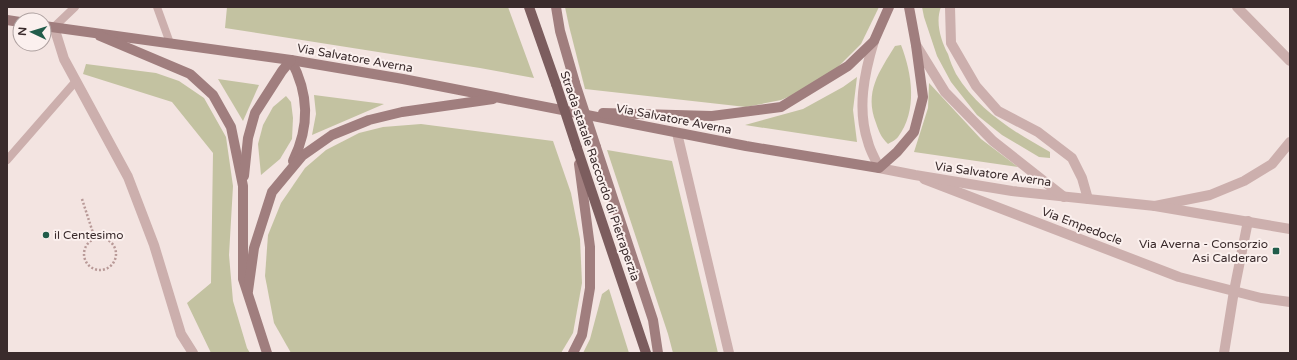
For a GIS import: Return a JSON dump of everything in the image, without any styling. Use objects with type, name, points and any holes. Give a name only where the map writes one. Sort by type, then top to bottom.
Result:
[{"type":"main road","name":"Strada statale Raccordo di Pietraperzia","points":[[529,7],[646,353]]},
{"type":"main road","points":[[556,7],[560,31],[575,83],[653,320],[658,353]]},
{"type":"main road","points":[[576,113],[712,116],[781,107],[848,66],[874,41],[889,7]]},
{"type":"main road","points":[[879,168],[898,152],[914,132],[923,97],[909,7]]},
{"type":"main road","name":"Via Salvatore Averna","points":[[52,26],[290,60],[403,79],[746,146],[879,168]]},
{"type":"main road","points":[[87,31],[190,74],[213,95],[231,127],[243,186]]},
{"type":"main road","points":[[267,353],[243,279],[243,186],[248,138],[255,113],[290,60],[297,71],[304,93],[306,111],[300,146],[286,175]]},
{"type":"main road","points":[[247,295],[254,248],[272,192],[302,156],[332,135],[369,120],[402,112],[501,98]]},
{"type":"main road","points":[[573,353],[582,335],[590,288],[590,247],[577,148]]},
{"type":"street","points":[[950,7],[951,43],[976,86],[998,111],[1038,132],[1072,158],[1082,178],[1088,199]]},
{"type":"street","points":[[1237,7],[1289,62]]},
{"type":"street","points":[[52,33],[64,59],[128,177],[154,245],[181,334],[193,353]]},
{"type":"street","points":[[874,41],[866,66],[862,111],[868,143],[879,168]]},
{"type":"street","points":[[916,45],[945,92],[988,135],[1064,197]]},
{"type":"street","points":[[677,133],[729,353]]},
{"type":"street","points":[[1155,206],[1210,195],[1244,181],[1272,164],[1290,142]]},
{"type":"street","name":"Via Salvatore Averna","points":[[879,168],[1012,191],[1155,206],[1290,229]]},
{"type":"street","name":"Via Empedocle","points":[[915,175],[1179,277],[1261,298],[1290,302]]},
{"type":"street","points":[[1224,353],[1234,291],[1248,222]]},
{"type":"lane","points":[[52,24],[75,7]]},
{"type":"lane","points":[[158,7],[170,43]]},
{"type":"lane","points":[[7,160],[76,81]]},
{"type":"path","points":[[82,199],[95,239]]},
{"type":"path","points":[[99,238],[107,240],[113,245],[115,259],[110,266],[104,269],[93,268],[85,260],[84,253],[86,246],[95,239],[99,238]]},
{"type":"green space","points":[[227,7],[508,7],[534,78],[480,68],[225,28]]},
{"type":"green space","points":[[565,7],[879,7],[861,44],[836,69],[812,87],[781,100],[746,107],[585,89]]},
{"type":"green space","points":[[922,7],[941,7],[939,13],[939,25],[943,43],[956,74],[975,99],[1010,128],[1050,152],[1050,158],[1039,157],[1002,135],[977,115],[951,82],[937,56]]},
{"type":"green space","points":[[901,45],[908,68],[911,104],[904,127],[897,138],[888,144],[880,134],[876,123],[872,102],[873,92],[879,74],[889,56],[895,46]]},
{"type":"green space","points":[[86,64],[156,73],[179,81],[204,98],[226,137],[233,186],[229,255],[233,301],[247,348],[250,353],[211,353],[187,303],[211,283],[213,153],[172,102],[83,74]]},
{"type":"green space","points":[[857,77],[853,110],[857,142],[745,125],[803,109],[843,87]]},
{"type":"green space","points":[[218,79],[259,85],[243,121]]},
{"type":"green space","points":[[929,83],[981,139],[1018,167],[914,152],[928,108]]},
{"type":"green space","points":[[314,95],[384,104],[312,135],[316,114]]},
{"type":"green space","points":[[286,96],[291,102],[293,118],[292,139],[280,159],[261,175],[258,144],[263,125],[273,107]]},
{"type":"green space","points":[[421,124],[553,141],[571,193],[580,239],[582,283],[573,333],[561,353],[291,353],[274,323],[265,276],[268,235],[281,203],[305,168],[326,150],[359,133],[383,127]]},
{"type":"green space","points":[[607,150],[672,161],[718,353],[673,353]]},
{"type":"green space","points":[[609,289],[629,353],[583,353],[590,339],[602,294]]},
{"type":"place","name":"il Centesimo","points":[[46,235]]},
{"type":"place","name":"Via Averna - Consorzio Asi Calderaro","points":[[1276,251]]}]
